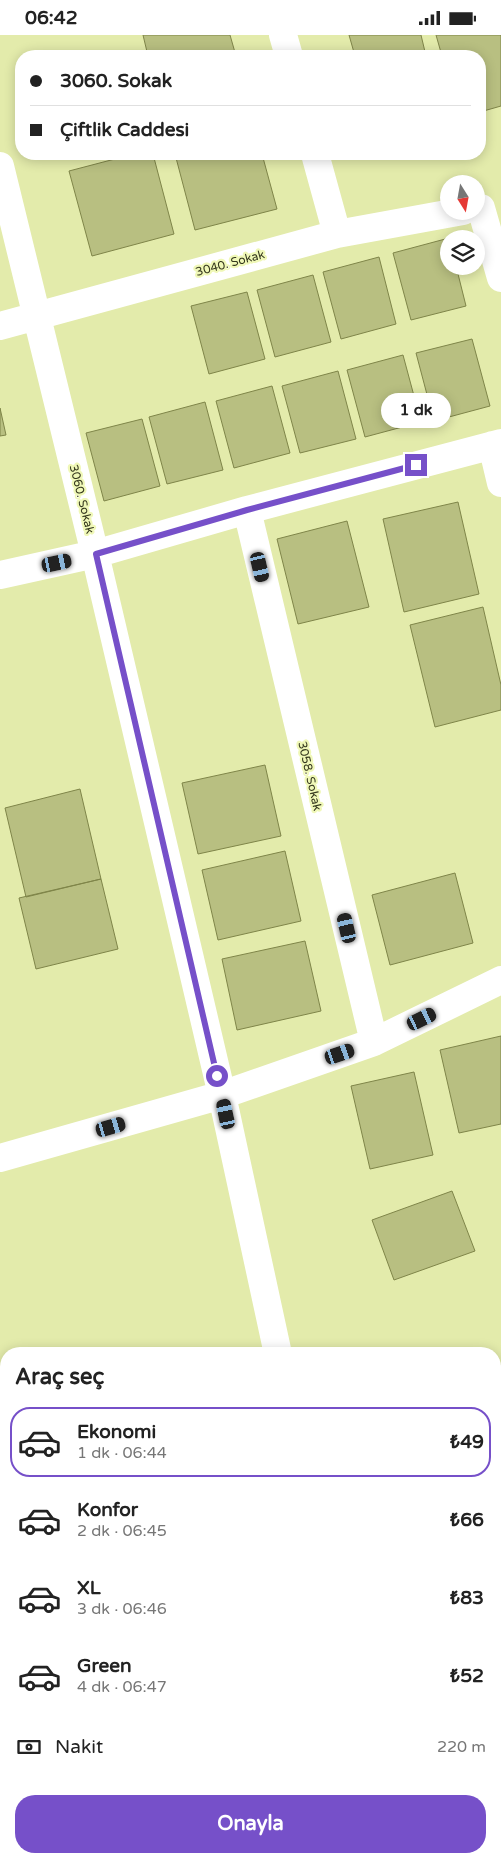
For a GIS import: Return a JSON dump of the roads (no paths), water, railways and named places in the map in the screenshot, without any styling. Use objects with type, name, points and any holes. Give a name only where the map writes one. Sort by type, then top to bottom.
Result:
[{"type":"street","points":[[284,35],[288,50]]},
{"type":"street","points":[[317,160],[337,234]]},
{"type":"street","name":"3060. Sokak","points":[[0,166],[96,554],[222,1095],[276,1347]]},
{"type":"street","name":"3040. Sokak","points":[[0,326],[337,234],[440,215]]},
{"type":"street","points":[[484,220],[501,278]]},
{"type":"street","points":[[0,575],[96,554],[247,510],[496,444],[501,483]]},
{"type":"street","name":"3058. Sokak","points":[[247,510],[374,1042]]},
{"type":"street","points":[[0,1158],[222,1095],[374,1042],[501,980]]}]
